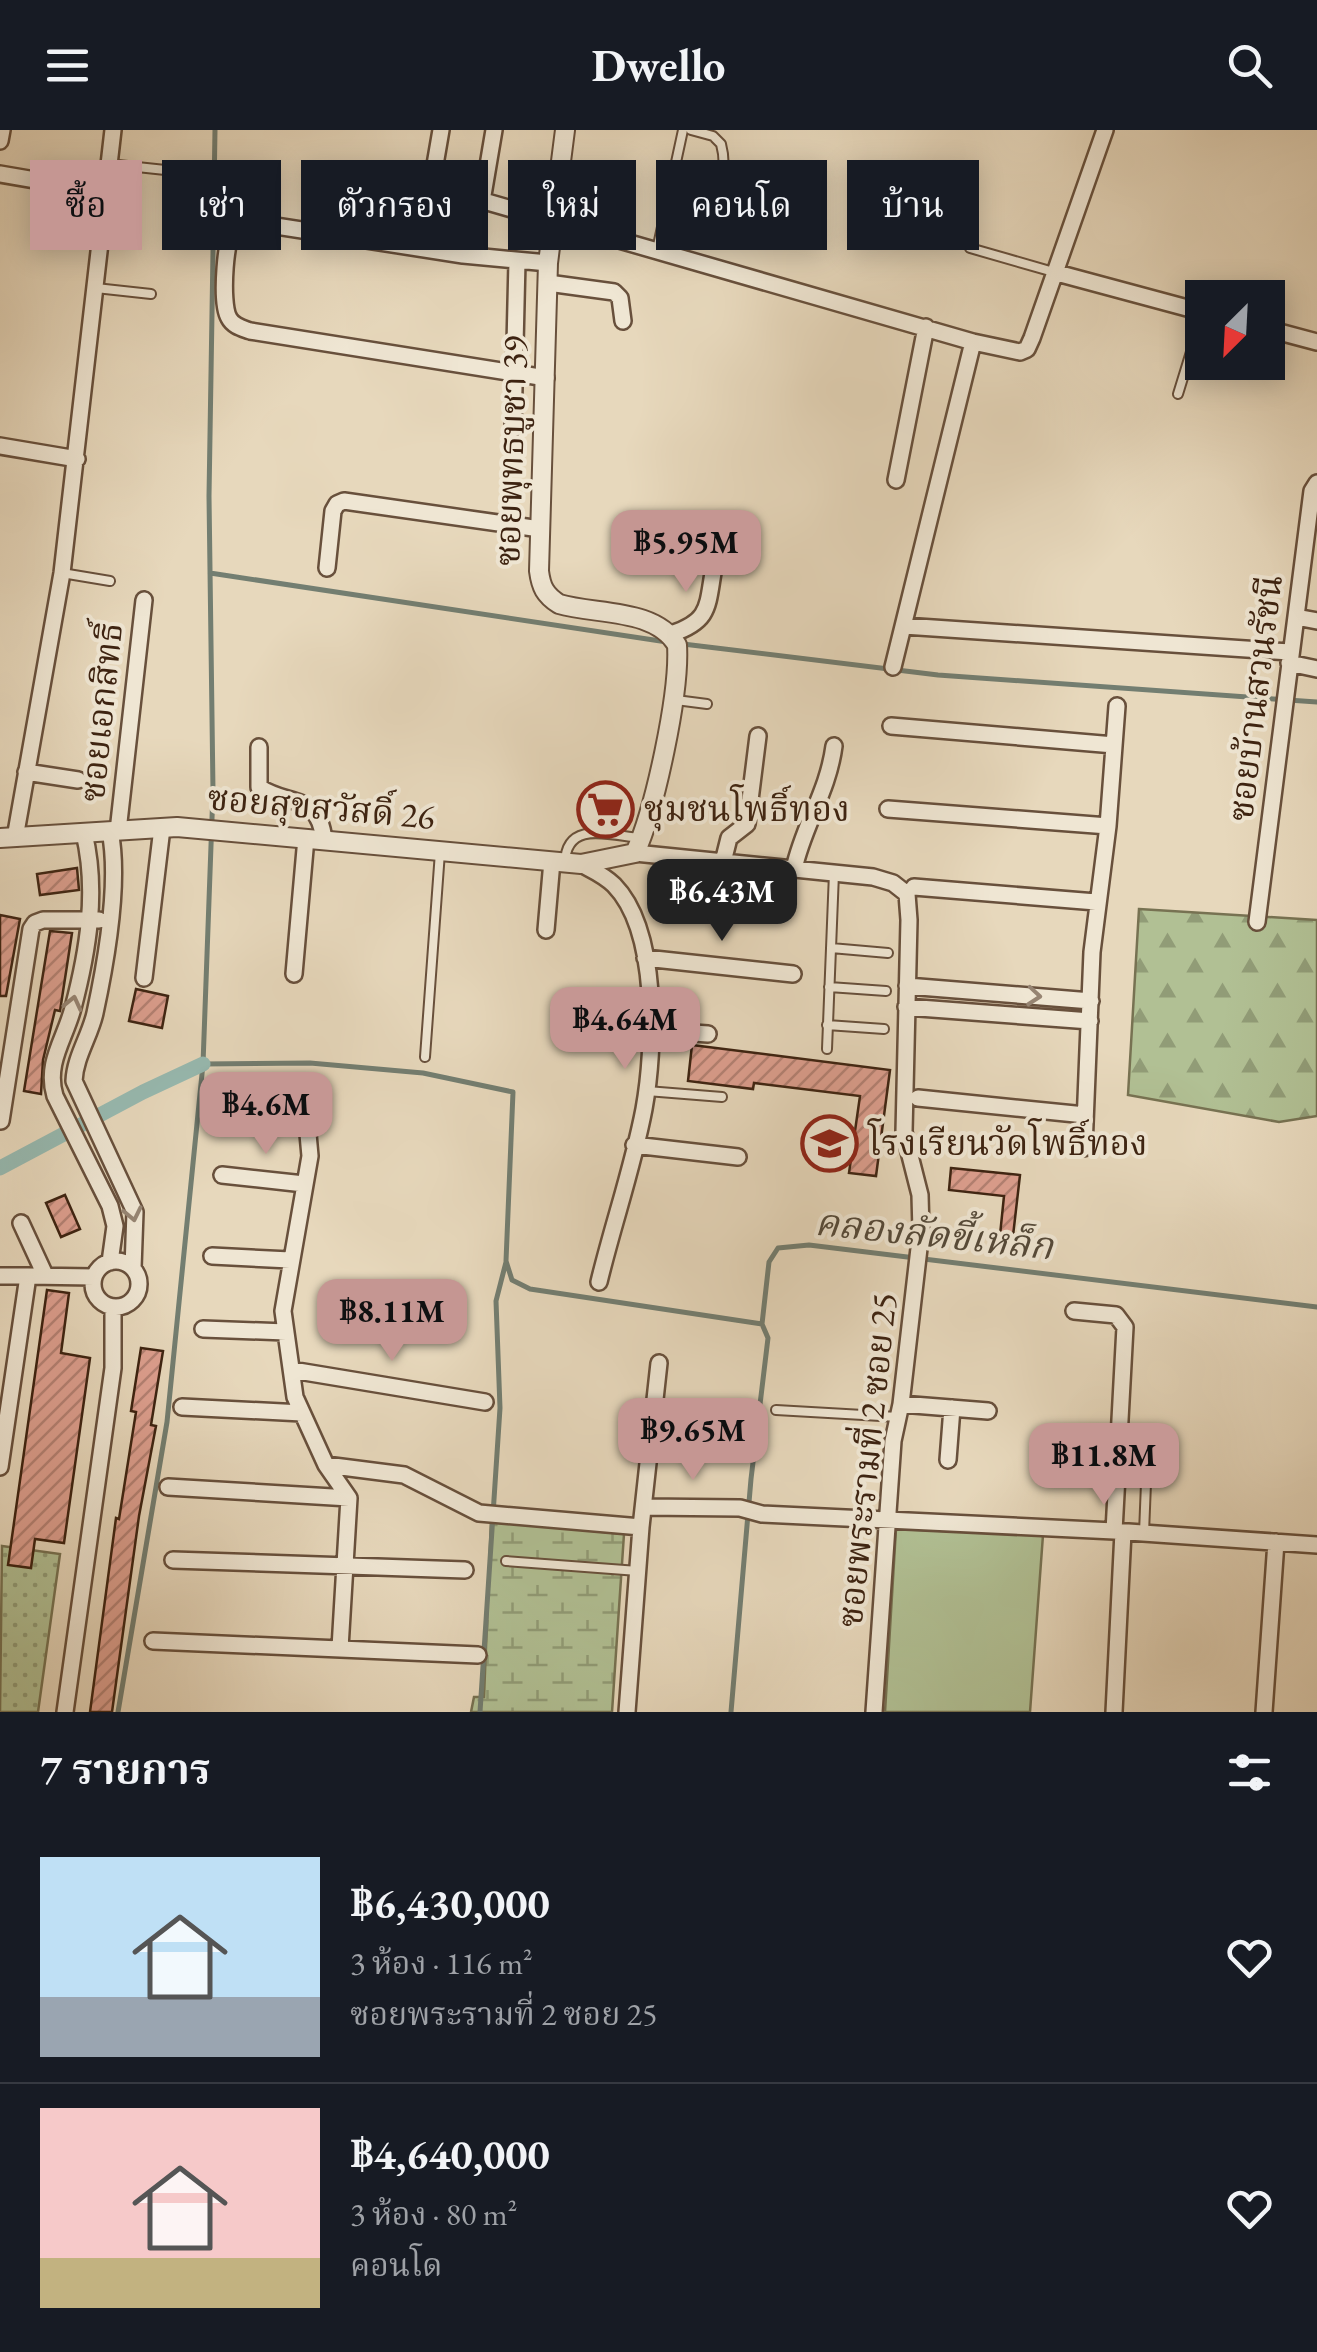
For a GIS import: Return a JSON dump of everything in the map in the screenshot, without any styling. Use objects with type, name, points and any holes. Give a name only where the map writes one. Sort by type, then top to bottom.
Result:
[{"type":"street","points":[[0,141],[2,130]]},
{"type":"street","points":[[109,160],[113,130]]},
{"type":"street","points":[[436,160],[441,130]]},
{"type":"street","points":[[488,166],[494,130]]},
{"type":"street","name":"ซอยพุทธบูชา 39","points":[[561,160],[565,130]]},
{"type":"street","points":[[657,250],[973,342],[1012,352],[1028,348],[1105,130]]},
{"type":"street","points":[[0,174],[30,179]]},
{"type":"street","points":[[546,378],[250,331],[229,318],[225,284],[229,230],[234,222],[242,220],[548,263]]},
{"type":"street","points":[[8,838],[26,772],[62,573],[99,250]]},
{"type":"street","name":"ซอยพุทธบูชา 39","points":[[549,250],[540,585],[548,598],[574,609],[650,621],[670,634]]},
{"type":"street","points":[[513,429],[516,261]]},
{"type":"street","points":[[1057,274],[1185,309]]},
{"type":"street","points":[[548,283],[614,292],[620,298],[623,321]]},
{"type":"street","points":[[896,480],[926,327]]},
{"type":"street","points":[[1285,334],[1317,342]]},
{"type":"street","points":[[892,667],[973,342]]},
{"type":"street","points":[[0,446],[77,458]]},
{"type":"street","name":"ซอยบ้านสวนรัชนี","points":[[1257,922],[1312,492],[1317,483]]},
{"type":"street","points":[[326,568],[333,511],[344,501],[540,528]]},
{"type":"street","points":[[638,846],[664,750],[678,655],[670,634],[695,625],[706,612],[714,567]]},
{"type":"street","name":"ซอยเอกสิทธิ์","points":[[134,1268],[135,1212],[76,1090],[74,1073],[94,1014],[108,921],[114,831],[144,600]]},
{"type":"street","points":[[1296,616],[1317,621]]},
{"type":"street","points":[[904,626],[1290,658],[1317,670]]},
{"type":"street","points":[[1084,1148],[1096,902],[1108,826],[1117,706]]},
{"type":"street","points":[[891,726],[1114,744]]},
{"type":"street","points":[[723,862],[729,838],[747,824],[758,736]]},
{"type":"street","points":[[794,869],[799,846],[823,791],[834,746]]},
{"type":"street","points":[[259,747],[258,787],[318,813],[294,974]]},
{"type":"street","points":[[26,772],[78,780]]},
{"type":"street","points":[[888,809],[1108,826]]},
{"type":"street","points":[[144,978],[170,827]]},
{"type":"street","name":"ซอยสุขสวัสดิ์ 26","points":[[8,838],[170,827],[566,863],[638,846]]},
{"type":"street","points":[[84,833],[93,885],[89,920],[74,1002],[52,1067],[56,1096],[110,1206],[115,1226],[110,1262]]},
{"type":"street","name":"ซอยพระรามที่ 2 ซอย 25","points":[[638,846],[696,860],[883,879],[906,894],[904,1132],[920,1194],[921,1231],[893,1441],[874,1712]]},
{"type":"street","points":[[693,903],[696,860]]},
{"type":"street","points":[[546,930],[566,863],[605,877],[629,904],[645,958],[650,1030],[646,1091],[599,1282]]},
{"type":"street","points":[[914,887],[1096,902]]},
{"type":"street","points":[[0,1121],[31,929],[43,920],[108,921]]},
{"type":"street","points":[[645,958],[794,974]]},
{"type":"street","points":[[907,986],[1091,1001]]},
{"type":"street","points":[[992,1014],[993,993]]},
{"type":"street","points":[[906,1007],[1090,1021]]},
{"type":"street","points":[[650,1030],[708,1034]]},
{"type":"street","points":[[918,1098],[1085,1115]]},
{"type":"street","points":[[238,1100],[293,1105],[307,1123],[310,1156],[283,1311],[295,1397],[326,1465],[349,1498],[340,1648]]},
{"type":"street","points":[[634,1146],[738,1157]]},
{"type":"street","points":[[222,1176],[304,1184]]},
{"type":"street","points":[[21,1223],[45,1275]]},
{"type":"street","points":[[212,1256],[290,1260]]},
{"type":"street","points":[[110,1262],[134,1268],[140,1286],[137,1295],[122,1306],[105,1304],[95,1293],[94,1277],[110,1262]]},
{"type":"street","points":[[0,1276],[94,1277]]},
{"type":"street","points":[[0,1467],[7,1369],[28,1276]]},
{"type":"street","points":[[66,1712],[112,1368],[113,1306]]},
{"type":"street","points":[[1074,1311],[1116,1315],[1124,1326],[1114,1712]]},
{"type":"street","points":[[203,1330],[286,1332]]},
{"type":"street","points":[[627,1712],[659,1363]]},
{"type":"street","points":[[292,1370],[485,1402]]},
{"type":"street","points":[[182,1407],[302,1413]]},
{"type":"street","points":[[948,1460],[952,1408]]},
{"type":"street","points":[[899,1410],[952,1408],[988,1412]]},
{"type":"street","points":[[326,1465],[404,1475],[479,1513],[642,1527]]},
{"type":"street","points":[[168,1487],[349,1498]]},
{"type":"street","points":[[644,1507],[740,1508],[762,1514],[1317,1545]]},
{"type":"street","points":[[1264,1712],[1276,1542]]},
{"type":"street","points":[[174,1560],[465,1570]]},
{"type":"street","points":[[153,1641],[478,1656]]},
{"type":"lane","points":[[677,160],[683,130]]},
{"type":"lane","points":[[691,130],[712,136],[721,144],[723,160]]},
{"type":"lane","points":[[977,250],[1057,274]]},
{"type":"lane","points":[[95,288],[151,294]]},
{"type":"lane","points":[[1178,394],[1185,377]]},
{"type":"lane","points":[[62,573],[110,581]]},
{"type":"lane","points":[[671,700],[707,704]]},
{"type":"lane","points":[[566,863],[568,845],[573,837],[583,833],[638,846]]},
{"type":"lane","points":[[425,1056],[440,850]]},
{"type":"lane","points":[[827,1048],[834,873]]},
{"type":"lane","points":[[830,948],[888,952]]},
{"type":"lane","points":[[829,987],[886,991]]},
{"type":"lane","points":[[575,1021],[650,1030]]},
{"type":"lane","points":[[827,1025],[884,1029]]},
{"type":"lane","points":[[646,1091],[722,1096]]},
{"type":"lane","points":[[776,1410],[899,1410]]},
{"type":"lane","points":[[1144,1534],[1148,1434]]},
{"type":"lane","points":[[506,1561],[638,1571]]},
{"type":"green space","points":[[1139,909],[1317,920],[1317,1116],[1279,1122],[1128,1095]]},
{"type":"green space","points":[[491,1521],[624,1534],[612,1712],[471,1712],[474,1697],[484,1697]]},
{"type":"green space","points":[[896,1529],[1043,1535],[1030,1712],[885,1712]]},
{"type":"green space","points":[[2,1546],[60,1554],[38,1712],[0,1712]]},
{"type":"building","points":[[77,868],[79,890],[40,895],[37,874]]},
{"type":"building","points":[[0,915],[20,919],[6,996],[0,996]]},
{"type":"building","points":[[50,931],[72,933],[60,1011],[55,1010],[43,1060],[41,1094],[24,1091]]},
{"type":"building","points":[[136,989],[168,996],[162,1028],[129,1021]]},
{"type":"building","points":[[692,1045],[890,1070],[876,1176],[849,1173],[860,1096],[754,1083],[753,1089],[688,1081]]},
{"type":"building","points":[[951,1168],[1020,1175],[1013,1236],[1000,1235],[1004,1196],[949,1190]]},
{"type":"building","points":[[65,1195],[80,1229],[61,1237],[46,1203]]},
{"type":"building","points":[[47,1290],[69,1293],[61,1353],[90,1358],[64,1543],[35,1539],[31,1568],[8,1565]]},
{"type":"building","points":[[141,1348],[163,1351],[151,1425],[156,1426],[139,1516],[112,1712],[90,1712],[116,1518],[119,1519],[136,1412],[131,1411]]},
{"type":"waterway","points":[[118,1712],[167,1422],[203,1064],[213,791],[209,496],[215,130]]},
{"type":"waterway","points":[[210,573],[667,642]]},
{"type":"waterway","points":[[683,644],[938,675],[1317,702]]},
{"type":"waterway","name":"คลองลัดขี้เหล็ก","points":[[203,1064],[310,1063],[423,1073],[513,1092],[506,1261],[512,1280],[530,1289],[762,1324],[769,1262],[778,1248],[809,1245],[1317,1307]]},
{"type":"waterway","points":[[0,1168],[203,1064]]},
{"type":"waterway","points":[[480,1712],[500,1408],[496,1301],[506,1262]]},
{"type":"waterway","points":[[731,1712],[751,1479],[768,1338],[762,1324]]},
{"type":"place","name":"ชุมชนโพธิ์ทอง","points":[[605,809]]},
{"type":"place","name":"โรงเรียนวัดโพธิ์ทอง","points":[[829,1143]]}]
